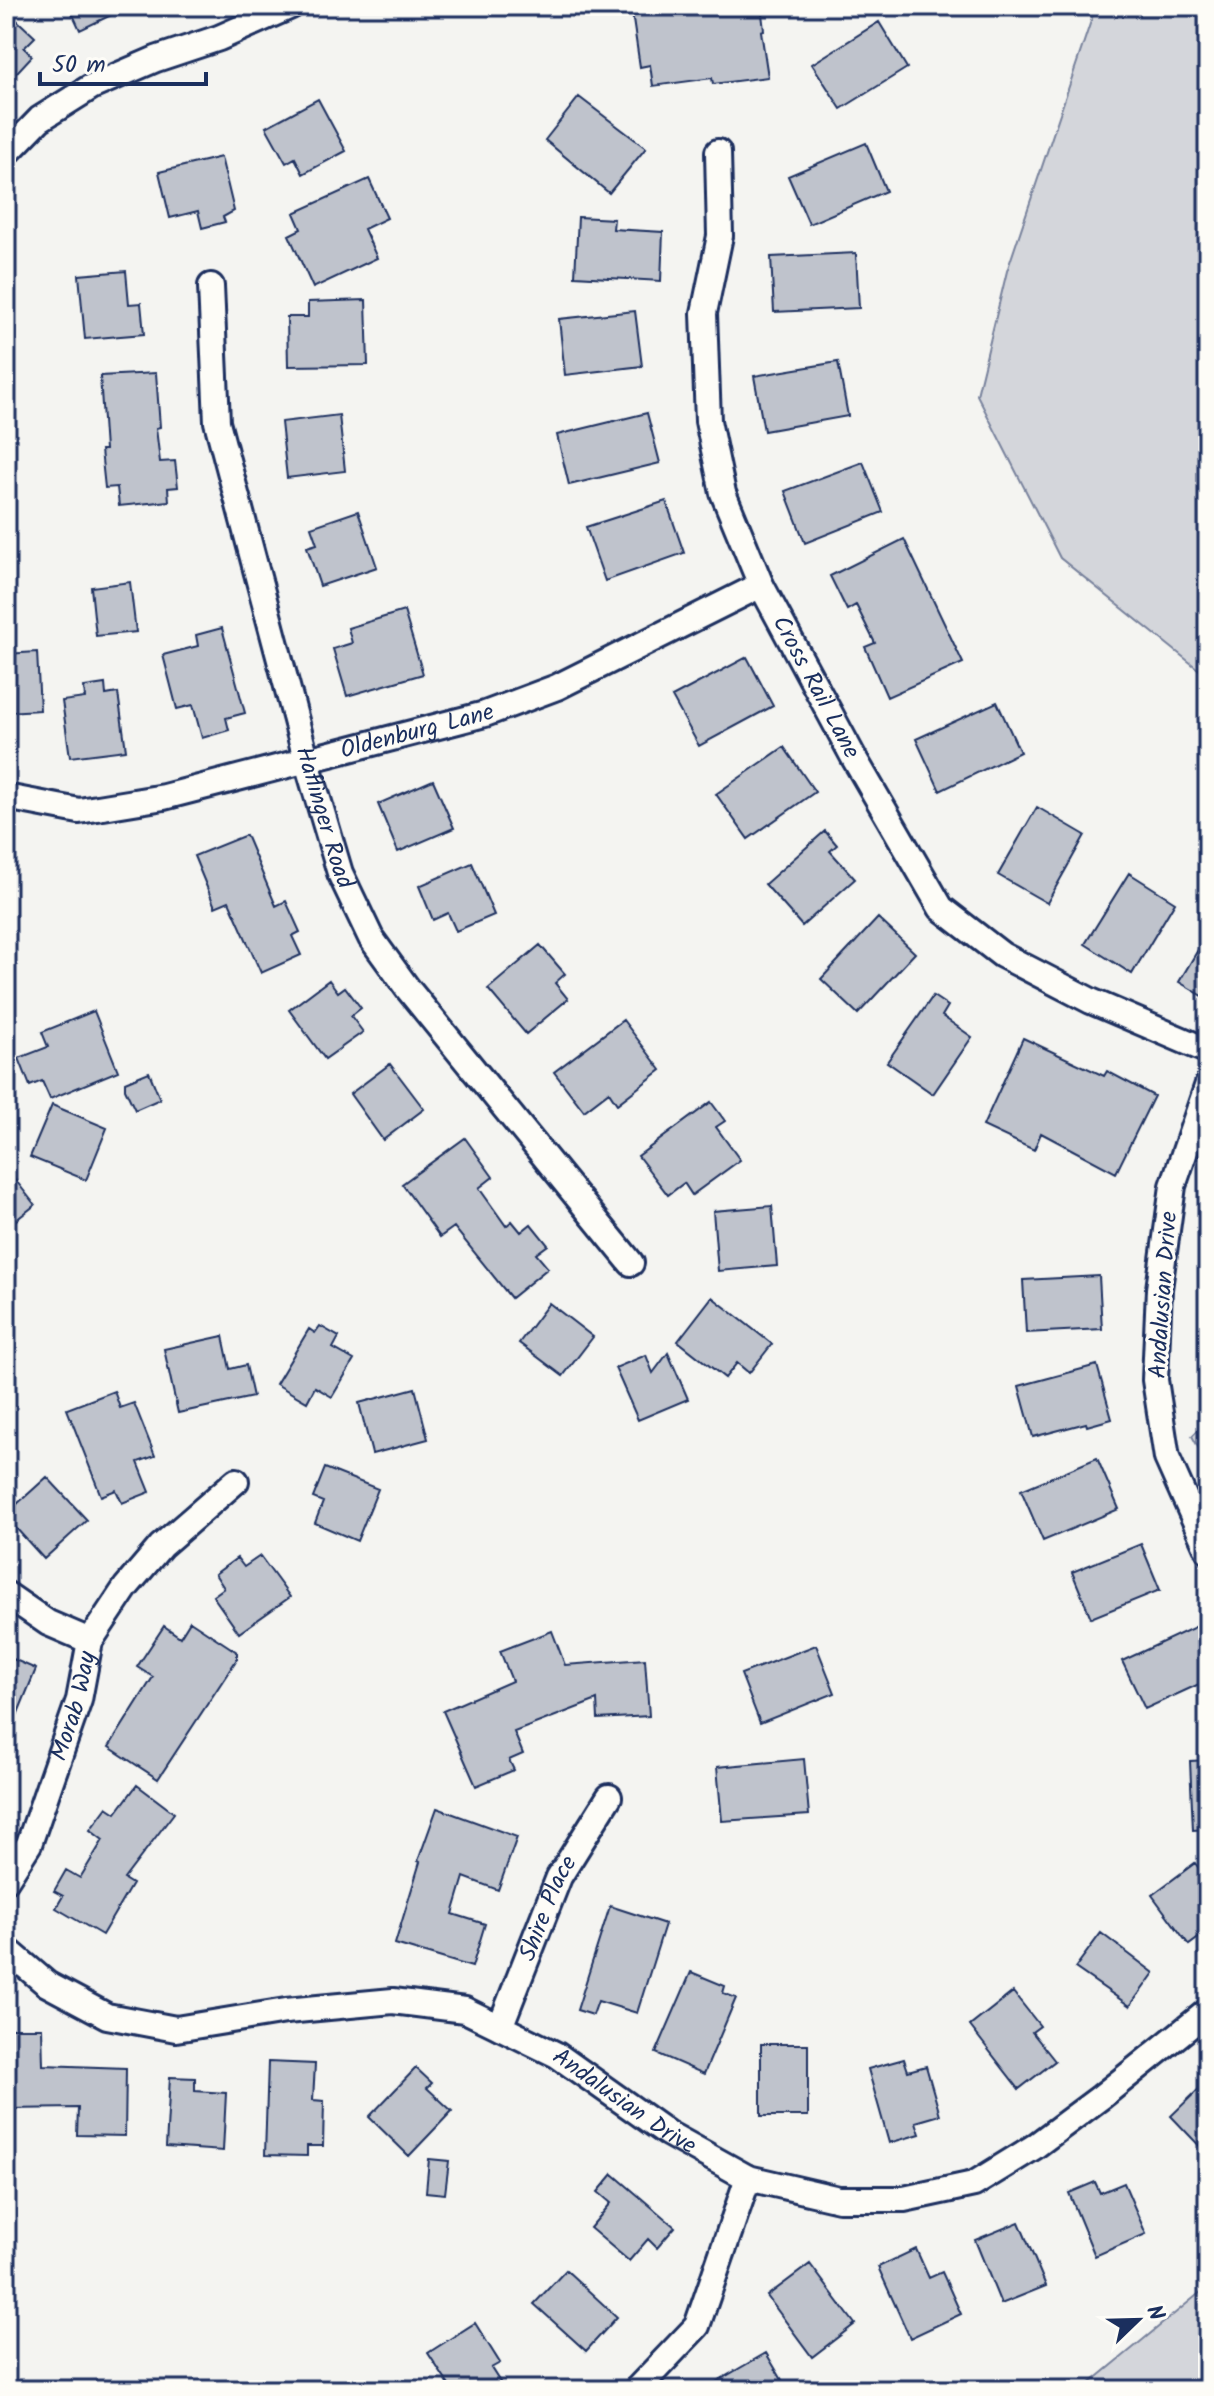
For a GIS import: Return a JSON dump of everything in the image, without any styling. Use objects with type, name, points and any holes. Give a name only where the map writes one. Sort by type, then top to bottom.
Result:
[{"type":"street","points":[[6,153],[40,119],[91,87],[156,59],[219,38],[291,6]]},
{"type":"street","name":"Cross Rail Lane","points":[[718,152],[720,236],[704,313],[708,421],[723,493],[761,585],[854,758],[941,908],[1002,955],[1091,1001],[1208,1051]]},
{"type":"street","name":"Haflinger Road","points":[[211,286],[217,422],[307,762],[340,873],[371,938],[408,989],[631,1263]]},
{"type":"street","name":"Oldenburg Lane","points":[[6,797],[79,811],[164,797],[485,714],[557,687],[761,585]]},
{"type":"street","name":"Andalusian Drive","points":[[1208,1084],[1173,1186],[1159,1289],[1155,1380],[1167,1458],[1208,1550]]},
{"type":"street","name":"Morab Way","points":[[6,1880],[29,1844],[79,1700],[90,1641],[126,1587],[161,1546],[236,1481]]},
{"type":"street","points":[[6,1594],[48,1623],[90,1641]]},
{"type":"street","name":"Shire Place","points":[[500,2027],[559,1877],[609,1797]]},
{"type":"street","name":"Andalusian Drive","points":[[6,1949],[47,1984],[107,2016],[176,2029],[286,2011],[393,2001],[465,2010],[557,2055],[667,2133],[748,2178],[839,2199],[904,2199],[974,2184],[1034,2147],[1208,2011]]},
{"type":"street","points":[[636,2390],[697,2326],[748,2178]]},
{"type":"shaded area","points":[[1096,6],[1208,6],[1208,677],[1060,558],[977,395],[1007,271]]},
{"type":"shaded area","points":[[1208,1420],[1208,1465],[1192,1436]]},
{"type":"shaded area","points":[[1208,2286],[1208,2390],[1082,2390]]},
{"type":"building","points":[[69,6],[130,6],[80,30]]},
{"type":"building","points":[[631,6],[761,6],[764,30],[761,31],[768,77],[713,84],[712,78],[653,86],[650,65],[640,67]]},
{"type":"building","points":[[6,10],[35,37],[24,48],[32,56],[6,84]]},
{"type":"building","points":[[879,22],[907,68],[841,109],[812,64]]},
{"type":"building","points":[[579,97],[646,148],[609,193],[545,140]]},
{"type":"building","points":[[318,99],[346,151],[303,174],[295,158],[286,163],[266,127]]},
{"type":"building","points":[[866,143],[886,191],[809,224],[788,176]]},
{"type":"building","points":[[221,157],[234,211],[223,217],[225,222],[202,228],[198,211],[170,218],[159,172]]},
{"type":"building","points":[[369,179],[387,218],[364,229],[377,258],[313,288],[289,235],[301,229],[294,213]]},
{"type":"building","points":[[578,217],[614,219],[613,229],[663,232],[661,281],[575,276]]},
{"type":"building","points":[[856,253],[859,308],[774,312],[771,257]]},
{"type":"building","points":[[126,271],[129,304],[141,303],[144,334],[85,339],[79,275]]},
{"type":"building","points":[[366,300],[368,365],[288,366],[287,317],[308,317],[308,302]]},
{"type":"building","points":[[635,311],[642,366],[565,375],[559,319]]},
{"type":"building","points":[[838,362],[848,416],[764,431],[754,376]]},
{"type":"building","points":[[156,373],[160,427],[156,428],[160,462],[175,461],[178,487],[168,488],[169,501],[119,506],[117,487],[105,488],[100,376]]},
{"type":"building","points":[[647,413],[660,463],[569,485],[557,435]]},
{"type":"building","points":[[339,415],[345,471],[287,478],[281,422]]},
{"type":"building","points":[[863,462],[883,512],[805,543],[785,491]]},
{"type":"building","points":[[666,501],[684,553],[605,581],[586,527]]},
{"type":"building","points":[[358,511],[377,567],[320,586],[307,547],[317,544],[311,527]]},
{"type":"building","points":[[904,539],[963,663],[887,697],[865,647],[875,643],[856,605],[847,610],[830,576]]},
{"type":"building","points":[[130,582],[136,632],[96,636],[91,587]]},
{"type":"building","points":[[404,611],[423,674],[347,696],[333,649],[352,643],[348,628]]},
{"type":"building","points":[[222,628],[245,713],[226,718],[229,730],[202,738],[193,705],[177,709],[163,655],[198,646],[196,635]]},
{"type":"building","points":[[37,652],[40,710],[6,712],[6,654]]},
{"type":"building","points":[[747,657],[773,706],[699,746],[672,697]]},
{"type":"building","points":[[105,684],[106,695],[118,693],[126,750],[70,757],[62,701],[85,698],[84,687]]},
{"type":"building","points":[[997,702],[1020,752],[940,791],[916,739]]},
{"type":"building","points":[[784,747],[815,792],[748,839],[716,794]]},
{"type":"building","points":[[433,780],[454,828],[398,852],[378,804]]},
{"type":"building","points":[[1037,807],[1085,835],[1047,903],[998,875]]},
{"type":"building","points":[[825,831],[837,845],[830,851],[855,879],[802,926],[765,884]]},
{"type":"building","points":[[246,835],[276,906],[286,901],[300,932],[292,936],[301,955],[261,973],[229,901],[215,907],[194,856]]},
{"type":"building","points":[[472,863],[494,915],[456,931],[448,913],[433,920],[419,886]]},
{"type":"building","points":[[1129,873],[1175,902],[1132,974],[1085,944]]},
{"type":"building","points":[[878,918],[915,953],[858,1014],[821,979]]},
{"type":"building","points":[[1208,933],[1208,999],[1179,982]]},
{"type":"building","points":[[540,945],[565,974],[555,983],[568,999],[526,1034],[488,989]]},
{"type":"building","points":[[329,980],[338,992],[345,987],[361,1008],[351,1016],[363,1032],[325,1059],[289,1010]]},
{"type":"building","points":[[933,996],[948,1006],[942,1016],[972,1037],[933,1094],[887,1062]]},
{"type":"building","points":[[94,1011],[118,1071],[50,1099],[42,1081],[30,1086],[19,1058],[48,1047],[42,1032]]},
{"type":"building","points":[[623,1020],[661,1070],[617,1104],[609,1092],[584,1111],[554,1072]]},
{"type":"building","points":[[1023,1038],[1104,1076],[1107,1071],[1154,1096],[1116,1173],[1041,1133],[1034,1150],[983,1126]]},
{"type":"building","points":[[390,1064],[424,1109],[383,1140],[350,1094]]},
{"type":"building","points":[[149,1072],[160,1099],[135,1110],[125,1082]]},
{"type":"building","points":[[711,1102],[725,1121],[716,1127],[740,1160],[692,1195],[684,1183],[668,1195],[638,1156]]},
{"type":"building","points":[[52,1105],[107,1128],[86,1180],[30,1157]]},
{"type":"building","points":[[465,1138],[493,1177],[479,1188],[506,1226],[512,1221],[521,1232],[531,1224],[548,1245],[536,1254],[548,1268],[511,1298],[454,1227],[440,1237],[402,1184]]},
{"type":"building","points":[[6,1168],[35,1205],[6,1228]]},
{"type":"building","points":[[772,1206],[777,1266],[718,1271],[713,1211]]},
{"type":"building","points":[[1099,1276],[1102,1329],[1026,1333],[1023,1280]]},
{"type":"building","points":[[712,1297],[772,1344],[749,1373],[737,1363],[725,1378],[678,1341]]},
{"type":"building","points":[[549,1303],[593,1337],[563,1376],[519,1343]]},
{"type":"building","points":[[320,1326],[339,1337],[333,1348],[354,1360],[332,1397],[315,1387],[307,1402],[276,1384],[309,1329],[315,1333]]},
{"type":"building","points":[[223,1336],[230,1369],[246,1365],[253,1397],[178,1413],[164,1349]]},
{"type":"building","points":[[668,1353],[688,1399],[638,1420],[615,1368],[646,1355],[653,1373]]},
{"type":"building","points":[[1097,1365],[1112,1419],[1033,1437],[1019,1386]]},
{"type":"building","points":[[415,1388],[428,1439],[372,1454],[359,1403]]},
{"type":"building","points":[[114,1391],[120,1408],[134,1403],[155,1456],[138,1462],[150,1492],[122,1503],[116,1490],[101,1496],[67,1409]]},
{"type":"building","points":[[1097,1458],[1119,1509],[1043,1541],[1021,1490]]},
{"type":"building","points":[[325,1468],[378,1489],[357,1541],[315,1523],[323,1502],[313,1498]]},
{"type":"building","points":[[47,1477],[87,1520],[44,1559],[6,1514]]},
{"type":"building","points":[[1141,1544],[1160,1590],[1091,1618],[1072,1572]]},
{"type":"building","points":[[260,1556],[290,1597],[239,1633],[213,1596],[224,1588],[215,1574],[237,1558],[244,1567]]},
{"type":"building","points":[[190,1621],[237,1652],[237,1659],[158,1779],[109,1747],[153,1677],[137,1667],[164,1626],[180,1637]]},
{"type":"building","points":[[1197,1626],[1208,1650],[1208,1680],[1145,1709],[1122,1661]]},
{"type":"building","points":[[552,1631],[565,1665],[645,1659],[649,1716],[598,1719],[597,1700],[514,1732],[523,1754],[509,1760],[514,1770],[476,1786],[443,1711],[512,1681],[500,1651]]},
{"type":"building","points":[[816,1645],[835,1693],[760,1723],[741,1674]]},
{"type":"building","points":[[6,1656],[36,1669],[7,1740],[6,1740]]},
{"type":"building","points":[[804,1759],[809,1815],[722,1821],[717,1767]]},
{"type":"building","points":[[1208,1760],[1208,1829],[1193,1830],[1190,1761]]},
{"type":"building","points":[[137,1785],[174,1813],[124,1879],[132,1884],[102,1935],[56,1908],[63,1896],[54,1891],[66,1870],[80,1878],[103,1840],[90,1830],[107,1807],[116,1813]]},
{"type":"building","points":[[437,1808],[517,1837],[498,1890],[464,1877],[453,1914],[485,1924],[472,1967],[395,1944],[418,1861]]},
{"type":"building","points":[[1195,1863],[1208,1880],[1208,1931],[1189,1945],[1152,1895]]},
{"type":"building","points":[[610,1906],[665,1924],[637,2013],[598,2001],[593,2015],[577,2010]]},
{"type":"building","points":[[1101,1933],[1154,1973],[1130,2006],[1075,1968]]},
{"type":"building","points":[[691,1972],[725,1986],[723,1993],[736,1998],[704,2074],[656,2053]]},
{"type":"building","points":[[1013,1992],[1040,2026],[1032,2032],[1055,2061],[1019,2089],[970,2026]]},
{"type":"building","points":[[6,2028],[42,2028],[43,2065],[126,2068],[125,2136],[77,2135],[78,2108],[6,2109]]},
{"type":"building","points":[[761,2044],[808,2044],[808,2116],[761,2116]]},
{"type":"building","points":[[904,2059],[908,2071],[926,2066],[940,2115],[916,2122],[920,2134],[889,2143],[868,2069]]},
{"type":"building","points":[[268,2062],[315,2064],[313,2100],[324,2101],[323,2146],[307,2146],[307,2156],[265,2155]]},
{"type":"building","points":[[416,2068],[432,2083],[427,2088],[452,2111],[409,2156],[369,2117]]},
{"type":"building","points":[[170,2077],[195,2078],[195,2091],[226,2093],[223,2151],[166,2147]]},
{"type":"building","points":[[1208,2080],[1208,2155],[1171,2116]]},
{"type":"building","points":[[429,2159],[449,2161],[445,2194],[426,2192]]},
{"type":"building","points":[[613,2174],[675,2227],[657,2248],[648,2239],[629,2261],[590,2228],[611,2203],[598,2192]]},
{"type":"building","points":[[1095,2182],[1100,2193],[1124,2183],[1146,2234],[1095,2256],[1069,2193]]},
{"type":"building","points":[[1019,2222],[1046,2286],[1001,2304],[975,2240]]},
{"type":"building","points":[[916,2249],[929,2278],[942,2272],[961,2314],[910,2338],[878,2267]]},
{"type":"building","points":[[810,2264],[855,2324],[812,2357],[767,2296]]},
{"type":"building","points":[[566,2270],[617,2317],[586,2351],[534,2304]]},
{"type":"building","points":[[475,2323],[500,2363],[491,2368],[505,2390],[452,2390],[428,2353]]},
{"type":"building","points":[[766,2353],[788,2390],[702,2390]]}]
